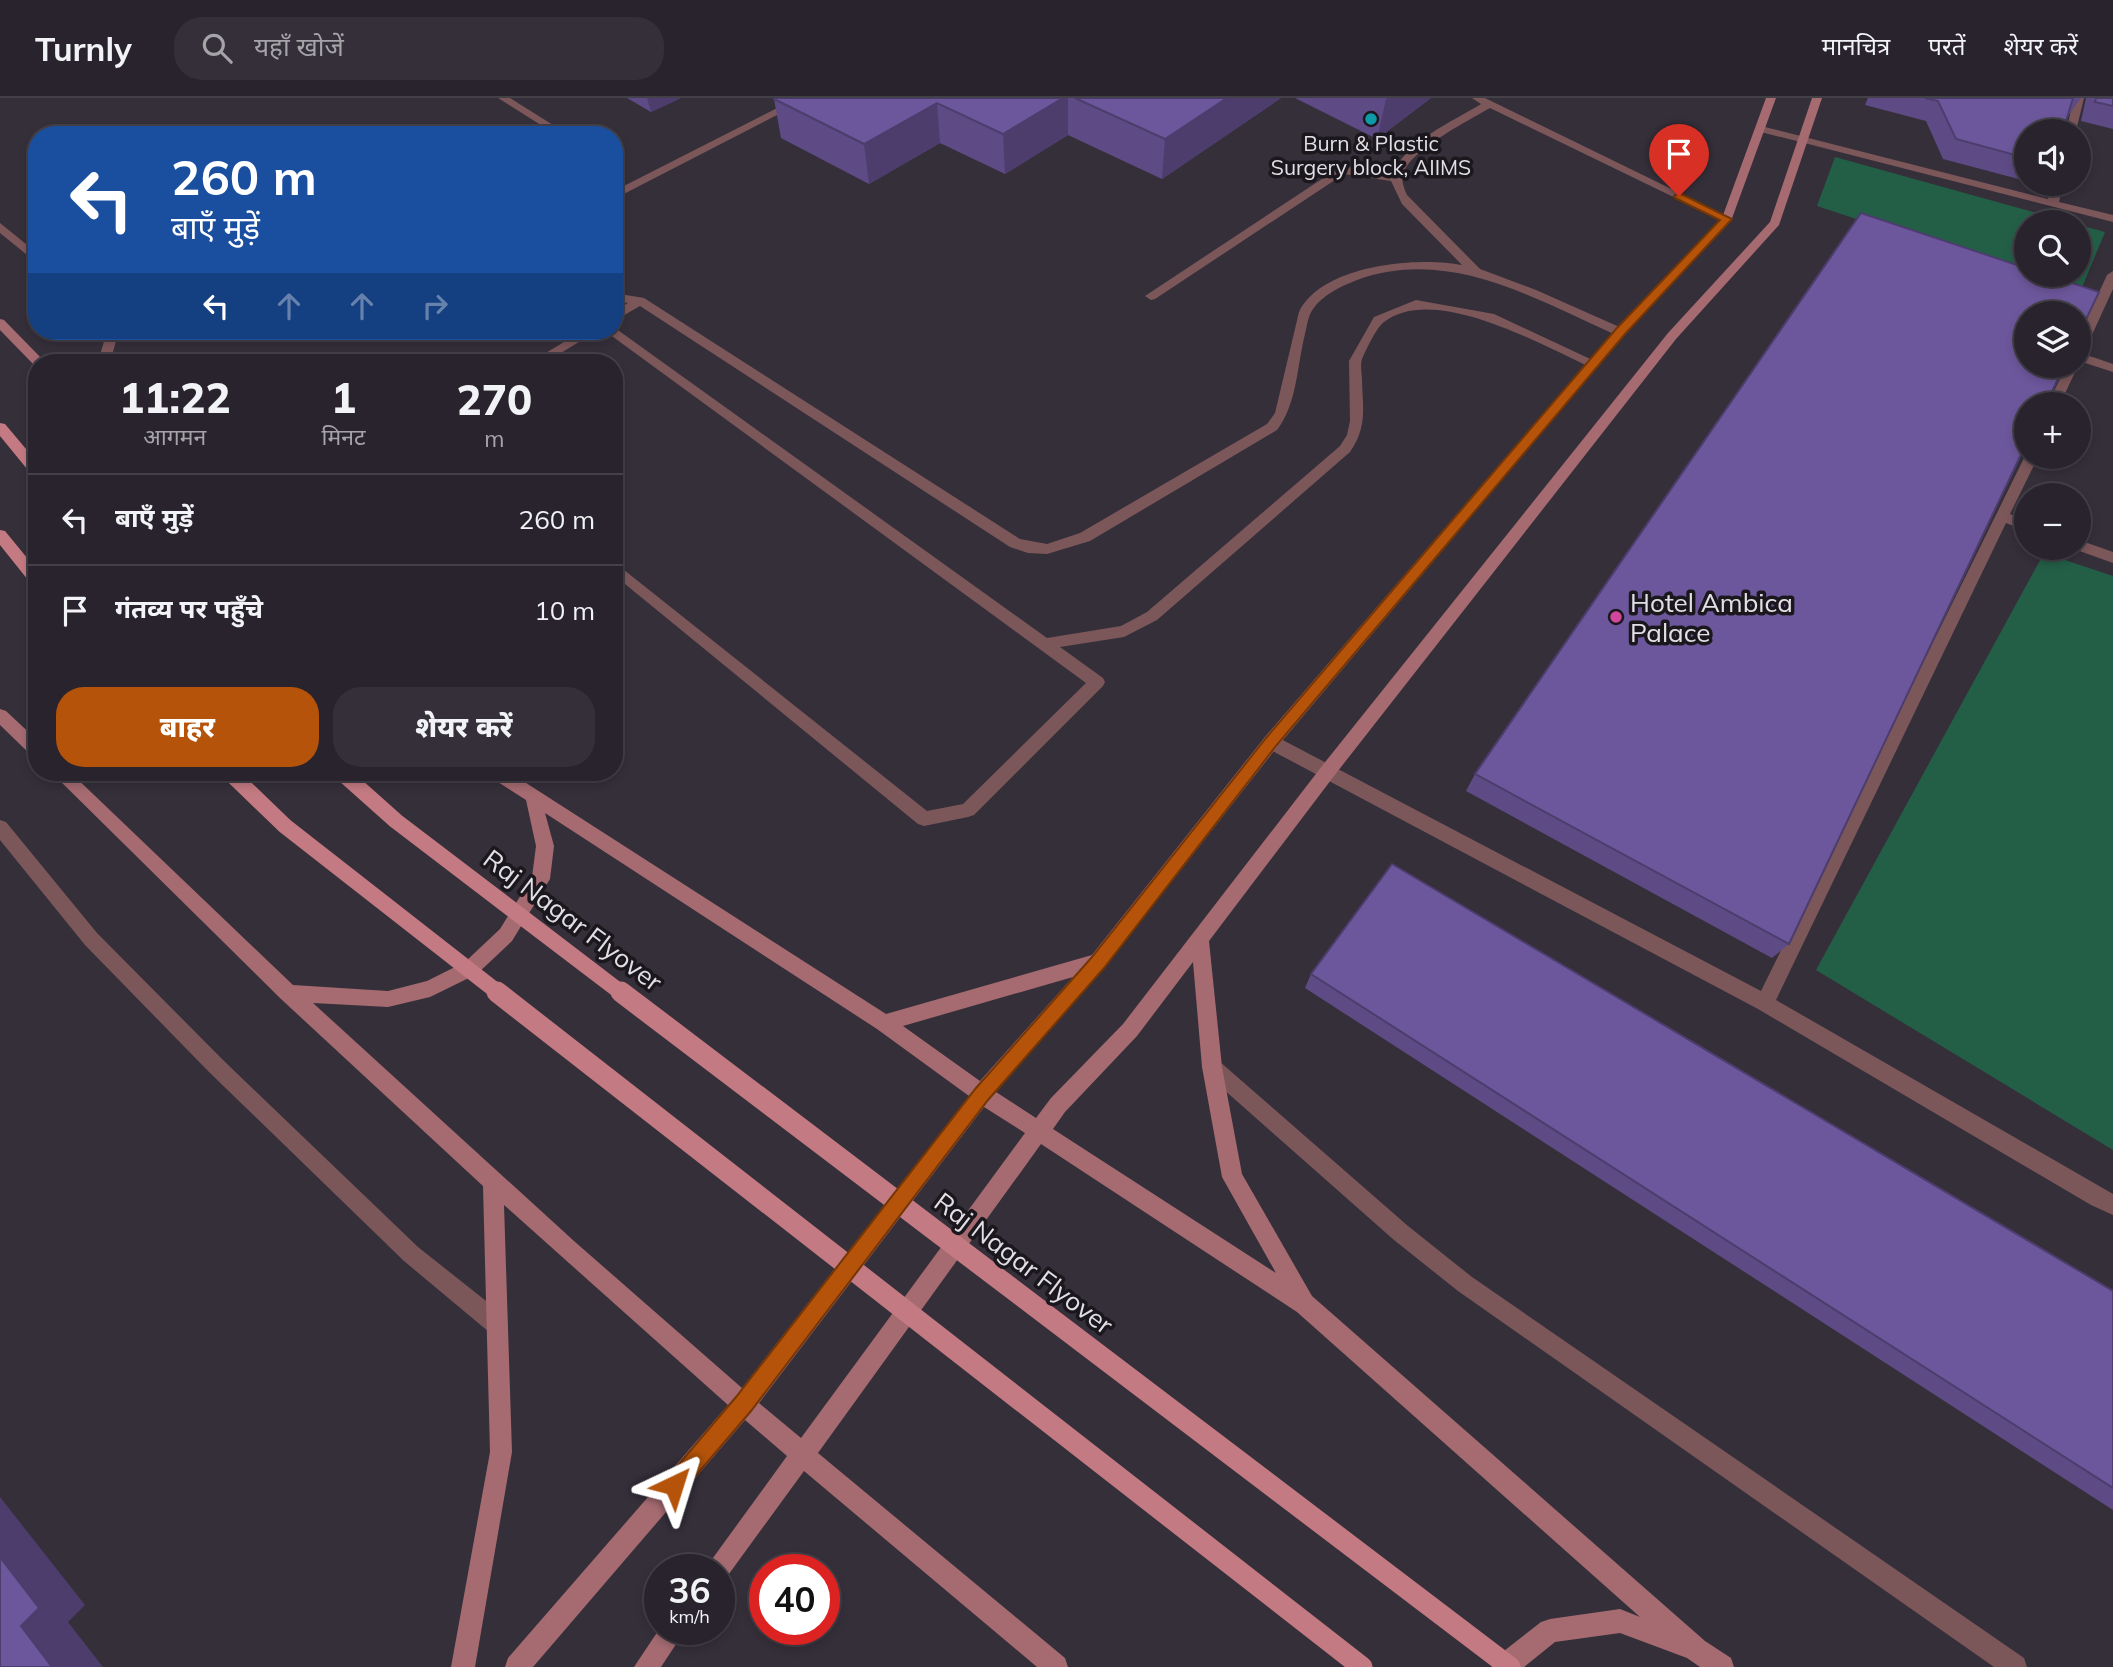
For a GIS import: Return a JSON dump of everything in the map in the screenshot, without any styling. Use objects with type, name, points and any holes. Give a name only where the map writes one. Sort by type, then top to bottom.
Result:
[{"type":"main road","points":[[0,427],[28,461]]},
{"type":"main road","points":[[0,535],[28,570]]},
{"type":"main road","points":[[238,781],[285,826],[1363,1667]]},
{"type":"main road","name":"Raj Nagar Flyover","points":[[351,781],[396,821],[1510,1667]]},
{"type":"street","points":[[503,98],[548,125]]},
{"type":"street","points":[[623,191],[805,98]]},
{"type":"street","points":[[1477,98],[1727,219]]},
{"type":"street","points":[[517,1667],[744,1404],[982,1094],[1098,962],[1271,742],[1620,332],[1727,219],[1772,98]]},
{"type":"street","points":[[730,1554],[1058,1105],[1130,1030],[1328,771],[1672,336],[1774,223],[1805,139],[1816,98]]},
{"type":"street","points":[[2074,119],[2079,98]]},
{"type":"street","points":[[1476,272],[1406,202],[1397,189],[1397,179],[1398,170],[1411,156],[1489,104]]},
{"type":"street","points":[[1761,129],[2113,219]]},
{"type":"street","points":[[1151,296],[1341,172],[1352,170],[1397,179]]},
{"type":"street","points":[[2053,203],[2055,196]]},
{"type":"street","points":[[0,226],[28,252]]},
{"type":"street","points":[[623,298],[640,301],[1015,543],[1028,548],[1047,549],[1085,537],[1272,427],[1282,414],[1306,308],[1330,288],[1363,273],[1420,265],[1476,272],[1620,332]]},
{"type":"street","points":[[2091,324],[2113,275]]},
{"type":"street","points":[[623,311],[640,301]]},
{"type":"street","points":[[1043,643],[1124,631],[1152,616],[1345,449],[1354,436],[1357,421],[1355,361],[1378,320],[1416,304],[1455,309],[1490,317],[1595,364]]},
{"type":"street","points":[[0,323],[30,354]]},
{"type":"street","points":[[551,354],[575,340]]},
{"type":"street","points":[[623,340],[1097,682],[968,810],[924,819],[623,574]]},
{"type":"street","points":[[2091,361],[2113,368]]},
{"type":"street","points":[[1765,1003],[2026,469]]},
{"type":"street","points":[[2004,517],[2014,521]]},
{"type":"street","points":[[2091,550],[2113,558]]},
{"type":"street","points":[[0,715],[28,741]]},
{"type":"street","points":[[1271,742],[1765,1003],[2113,1205]]},
{"type":"street","points":[[67,781],[288,993],[493,1183],[744,1404],[1056,1667]]},
{"type":"street","points":[[510,781],[884,1023],[982,1094],[1305,1304],[1696,1650],[1722,1667]]},
{"type":"street","points":[[288,993],[388,999],[430,989],[471,968],[506,935],[541,878],[545,846],[533,796]]},
{"type":"street","points":[[0,827],[91,939],[216,1066],[411,1254],[498,1324]]},
{"type":"street","points":[[1200,940],[1212,1067],[1232,1177],[1305,1304]]},
{"type":"street","points":[[884,1023],[1098,962]]},
{"type":"street","points":[[1212,1067],[1401,1233],[1465,1284],[2015,1667]]},
{"type":"street","points":[[463,1667],[501,1452],[493,1183]]},
{"type":"street","points":[[1504,1667],[1550,1630],[1620,1621],[1696,1650]]},
{"type":"street","points":[[646,1667],[662,1645]]},
{"type":"green space","points":[[1835,157],[2026,210],[2014,210],[2014,271],[1817,206]]},
{"type":"green space","points":[[2091,228],[2105,232],[2091,266]]},
{"type":"green space","points":[[2064,287],[2082,287],[2080,292]]},
{"type":"green space","points":[[2040,560],[2065,560],[2113,576],[2113,1150],[1816,970]]},
{"type":"building","points":[[775,98],[1063,98],[1003,134],[937,103],[864,144]]},
{"type":"building","points":[[1075,98],[1227,98],[1165,139]]},
{"type":"building","points":[[1925,98],[2073,98],[2067,119],[2014,119],[2014,155],[1956,139],[1938,101]]},
{"type":"building","points":[[2096,98],[2113,98],[2113,106],[2095,102]]},
{"type":"building","points":[[1861,213],[2014,264],[2014,287],[2084,287],[2099,292],[2091,309],[2091,301],[2014,301],[2014,378],[2058,378],[2052,392],[2014,392],[2014,469],[1789,944],[1475,774]]},
{"type":"building","points":[[1392,864],[2113,1291],[2113,1488],[1311,974]]},
{"type":"building","points":[[0,1557],[39,1608],[21,1626],[52,1667],[0,1667]]},
{"type":"place","name":"Burn & Plastic Surgery block, AIIMS","points":[[1371,119]]},
{"type":"place","name":"Hotel Ambica Palace","points":[[1616,617]]},
{"type":"route","points":[[674,1485],[744,1404],[982,1094],[1098,962],[1271,742],[1620,332],[1727,219],[1679,196]]}]
